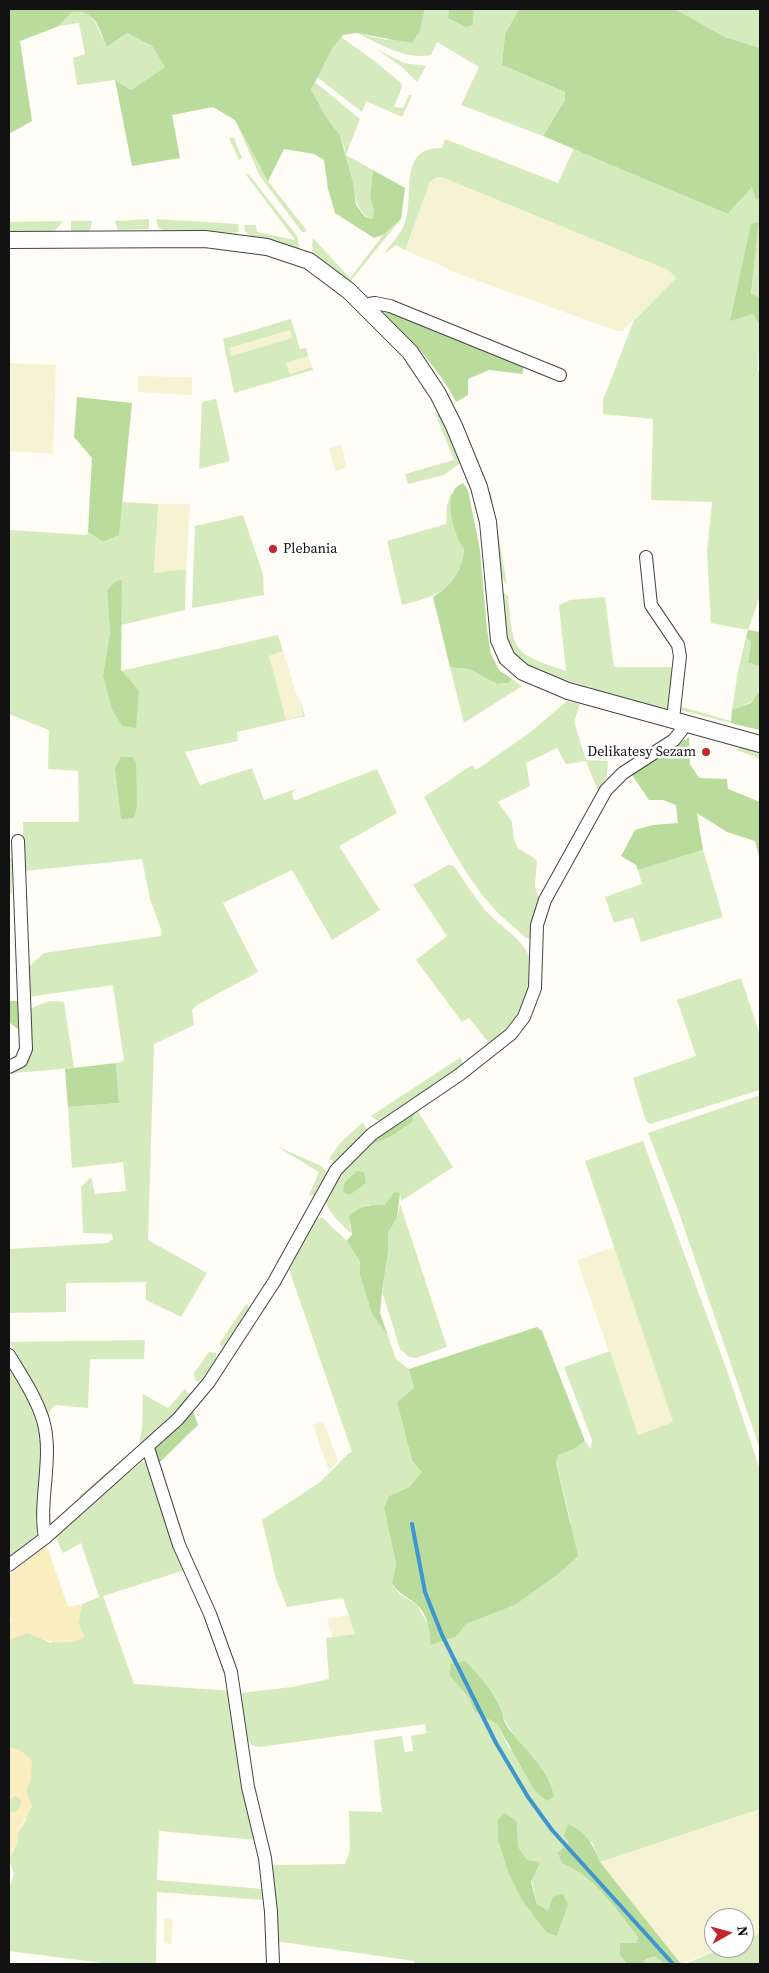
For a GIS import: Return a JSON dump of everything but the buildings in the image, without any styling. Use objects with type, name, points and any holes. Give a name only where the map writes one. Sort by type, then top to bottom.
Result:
[{"type":"street","points":[[9,240],[205,239],[268,247],[309,261],[363,305],[410,352],[438,394],[458,434],[479,487],[488,522],[499,640],[508,658],[523,672],[568,691],[760,744]]},
{"type":"street","points":[[363,305],[375,303],[390,306],[560,376]]},
{"type":"street","points":[[9,1565],[45,1538],[148,1448],[178,1419],[209,1382],[274,1282],[336,1170],[372,1134],[459,1075],[511,1034],[524,1016],[535,988],[536,925],[545,900],[606,790],[623,773],[674,740],[680,721],[680,656],[678,644],[651,605],[646,557]]},
{"type":"street","points":[[9,1067],[21,1061],[26,1049],[18,842]]},
{"type":"street","points":[[9,1355],[25,1381],[43,1420],[46,1448],[42,1522],[45,1538]]},
{"type":"street","points":[[148,1448],[179,1545],[210,1614],[231,1672],[248,1787],[265,1858],[271,1912],[272,1964]]},
{"type":"shaded area","points":[[437,177],[444,178],[668,270],[676,278],[622,331],[617,331],[462,275],[405,250],[430,182]]},
{"type":"shaded area","points":[[290,330],[292,338],[231,356],[229,348]]},
{"type":"shaded area","points":[[308,356],[312,367],[290,374],[286,363]]},
{"type":"shaded area","points":[[9,363],[56,365],[53,454],[9,451]]},
{"type":"shaded area","points":[[138,376],[192,377],[192,395],[138,392]]},
{"type":"shaded area","points":[[341,445],[347,468],[335,471],[329,448]]},
{"type":"shaded area","points":[[158,504],[190,504],[186,569],[154,574]]},
{"type":"shaded area","points":[[283,651],[303,715],[286,720],[268,656]]},
{"type":"shaded area","points":[[614,1247],[673,1422],[638,1435],[577,1260]]},
{"type":"shaded area","points":[[323,1421],[338,1461],[329,1471],[313,1425]]},
{"type":"shaded area","points":[[349,1615],[355,1634],[333,1637],[327,1619]]},
{"type":"shaded area","points":[[760,1809],[760,1934],[754,1936],[754,1908],[704,1908],[704,1955],[681,1964],[600,1862]]},
{"type":"shaded area","points":[[164,1918],[173,1920],[171,1944],[164,1943]]},
{"type":"green space","points":[[9,9],[425,9],[420,31],[412,43],[357,33],[343,35],[333,47],[311,90],[326,117],[340,135],[353,183],[356,205],[365,217],[372,219],[374,211],[370,197],[373,170],[405,188],[401,219],[383,235],[374,238],[335,213],[328,189],[324,160],[314,154],[284,149],[268,181],[235,120],[213,107],[172,115],[180,158],[132,166],[115,80],[131,90],[165,67],[152,46],[127,33],[107,47],[96,22],[92,17],[80,12],[72,12],[59,26],[20,41],[32,121],[9,134]]},
{"type":"green space","points":[[425,9],[449,9],[448,18],[473,25],[474,9],[519,9],[505,34],[502,65],[565,92],[565,100],[543,136],[461,105],[479,67],[437,42],[431,55],[412,55],[393,50],[357,33],[386,40],[420,31]]},
{"type":"green space","points":[[449,9],[474,9],[473,25],[466,27],[448,18]]},
{"type":"green space","points":[[519,9],[675,9],[725,37],[760,48],[760,199],[756,200],[752,187],[728,214],[543,136],[565,100],[565,92],[502,65],[505,34]]},
{"type":"green space","points":[[675,9],[760,9],[760,48],[725,37]]},
{"type":"green space","points":[[84,11],[92,16],[107,47],[127,33],[152,46],[165,67],[131,90],[115,80],[77,85],[73,58],[85,54],[79,23],[59,26],[72,12]]},
{"type":"green space","points":[[341,37],[401,83],[402,87],[394,107],[403,108],[409,95],[412,95],[402,117],[366,101],[362,112],[317,77],[333,47]]},
{"type":"green space","points":[[376,49],[404,63],[426,66],[417,82],[401,66]]},
{"type":"green space","points":[[315,82],[360,119],[346,155],[340,136],[324,114],[311,90]]},
{"type":"green space","points":[[235,120],[268,181],[307,231],[302,232],[260,176]]},
{"type":"green space","points":[[229,138],[234,138],[242,158],[239,160]]},
{"type":"green space","points":[[445,139],[558,183],[574,148],[728,214],[753,186],[756,200],[760,199],[760,298],[751,295],[759,223],[731,320],[753,314],[760,326],[758,370],[760,373],[760,596],[748,630],[711,623],[707,552],[712,502],[651,500],[653,419],[603,414],[603,400],[634,320],[676,278],[668,270],[444,178],[437,177],[430,182],[405,250],[396,245],[384,254],[404,225],[413,165],[418,156],[428,150],[442,148]]},
{"type":"green space","points":[[346,155],[373,170],[370,197],[374,211],[372,219],[364,214],[359,206]]},
{"type":"green space","points":[[244,172],[250,176],[297,236],[300,250],[250,236],[245,231],[244,225],[256,225],[257,232],[295,240]]},
{"type":"green space","points":[[149,219],[149,229],[118,230],[115,221]]},
{"type":"green space","points":[[156,219],[238,224],[239,231],[236,233],[163,230],[158,228]]},
{"type":"green space","points":[[401,219],[349,283],[324,265],[314,252],[312,246],[313,238],[350,278],[383,235]]},
{"type":"green space","points":[[63,221],[53,233],[9,234],[9,222]]},
{"type":"green space","points":[[71,221],[92,221],[90,230],[87,233],[71,233]]},
{"type":"green space","points":[[759,222],[751,294],[760,298],[760,326],[753,314],[730,321],[751,224]]},
{"type":"green space","points":[[382,307],[523,367],[523,374],[489,370],[468,379],[468,395],[456,402],[432,364],[380,312],[379,308]]},
{"type":"green space","points":[[291,319],[300,349],[306,348],[308,356],[286,363],[290,374],[312,367],[313,370],[234,393],[223,339]],"holes":[[[290,330],[292,338],[231,356],[229,348]]]},
{"type":"green space","points":[[77,397],[132,403],[119,535],[103,542],[88,532],[92,458],[74,437]]},
{"type":"green space","points":[[216,399],[230,461],[199,469],[202,402]]},
{"type":"green space","points":[[435,413],[441,417],[462,462],[444,475],[408,484],[405,474],[454,460]]},
{"type":"green space","points":[[463,483],[468,490],[480,550],[491,654],[499,670],[512,679],[509,683],[497,684],[469,669],[450,667],[433,597],[454,578],[463,558],[464,550],[453,524],[451,504],[452,495],[456,488]]},
{"type":"green space","points":[[452,491],[453,522],[457,537],[464,550],[457,574],[444,589],[426,598],[402,605],[387,541],[446,524],[447,505]]},
{"type":"green space","points":[[489,491],[491,491],[507,585],[502,577],[495,554]]},
{"type":"green space","points":[[121,502],[158,504],[154,573],[186,569],[185,610],[121,625],[122,580],[107,590],[110,632],[103,675],[278,635],[283,651],[269,656],[286,720],[303,715],[298,694],[305,716],[237,732],[238,741],[185,752],[200,785],[252,768],[264,800],[296,789],[292,793],[293,799],[296,800],[377,769],[397,813],[339,846],[380,910],[332,940],[292,870],[223,903],[258,972],[197,1005],[192,1010],[194,1025],[154,1044],[148,1240],[207,1273],[181,1317],[146,1300],[146,1282],[66,1283],[66,1312],[9,1313],[9,1249],[107,1243],[113,1239],[112,1234],[83,1233],[81,1187],[91,1177],[95,1194],[126,1191],[123,1162],[72,1168],[68,1107],[119,1103],[116,1063],[124,1061],[113,985],[28,997],[26,969],[44,953],[161,936],[162,932],[150,899],[142,859],[24,871],[23,822],[79,822],[78,771],[48,769],[49,730],[9,714],[9,530],[87,535],[88,532],[103,542],[119,535]]},
{"type":"green space","points":[[243,515],[263,574],[264,595],[192,608],[195,526]]},
{"type":"green space","points":[[122,580],[121,670],[139,691],[136,728],[122,726],[112,709],[103,675],[110,632],[107,590],[117,581]]},
{"type":"green space","points":[[499,589],[508,596],[514,640],[519,648],[535,660],[566,671],[559,605],[570,600],[605,597],[614,667],[675,667],[671,708],[663,711],[537,671],[524,664],[514,654],[506,637]]},
{"type":"green space","points":[[748,630],[760,632],[760,666],[748,663],[751,642],[746,637]]},
{"type":"green space","points":[[746,637],[751,642],[748,663],[760,666],[759,690],[754,700],[732,710],[738,671]]},
{"type":"green space","points":[[450,667],[469,669],[497,684],[509,683],[512,679],[522,686],[464,723]]},
{"type":"green space","points":[[760,690],[759,730],[731,723],[732,710],[751,703]]},
{"type":"green space","points":[[567,701],[580,704],[574,722],[586,760],[608,761],[607,776],[598,791],[586,761],[566,764],[557,748],[526,763],[530,786],[498,802],[512,822],[514,840],[518,848],[537,860],[535,886],[539,901],[530,938],[526,938],[497,912],[475,886],[424,797],[472,765],[476,770],[528,734]]},
{"type":"green space","points":[[679,706],[731,721],[731,723],[680,710]]},
{"type":"green space","points":[[689,737],[690,764],[699,778],[727,779],[728,789],[760,802],[760,860],[755,841],[727,832],[697,813],[703,850],[638,870],[636,865],[621,856],[635,830],[653,825],[678,823],[676,805],[663,800],[649,800],[632,775]]},
{"type":"green space","points":[[740,746],[760,754],[760,759],[737,750]]},
{"type":"green space","points":[[121,757],[133,757],[136,763],[137,806],[134,818],[121,819],[115,768]]},
{"type":"green space","points":[[703,850],[723,917],[641,942],[633,917],[614,923],[605,897],[642,884],[638,870]]},
{"type":"green space","points":[[12,858],[12,893],[9,894],[9,859]]},
{"type":"green space","points":[[448,865],[454,866],[485,910],[520,942],[528,954],[531,966],[528,992],[515,1017],[489,1043],[469,1018],[462,1022],[416,960],[447,936],[413,885]]},
{"type":"green space","points":[[741,978],[760,1035],[760,1090],[650,1124],[646,1121],[633,1078],[696,1056],[677,1000]]},
{"type":"green space","points":[[9,1001],[19,1001],[20,1031],[9,1022]]},
{"type":"green space","points":[[50,1001],[64,1002],[74,1068],[13,1073],[20,1068],[27,1055],[27,1013],[34,1007]]},
{"type":"green space","points":[[461,1057],[463,1066],[379,1122],[371,1116]]},
{"type":"green space","points":[[116,1063],[119,1103],[68,1107],[65,1069]]},
{"type":"green space","points":[[760,1095],[760,1449],[678,1210],[648,1133]]},
{"type":"green space","points":[[417,1110],[453,1167],[401,1201],[400,1193],[385,1206],[368,1205],[349,1225],[352,1234],[336,1219],[327,1205],[327,1195],[331,1187],[348,1164],[372,1140]]},
{"type":"green space","points":[[414,1113],[412,1122],[396,1133],[378,1142],[366,1144]]},
{"type":"green space","points":[[363,1122],[367,1131],[335,1162],[329,1159],[340,1143]]},
{"type":"green space","points":[[643,1141],[726,1368],[760,1470],[760,1809],[600,1862],[592,1842],[569,1843],[557,1853],[563,1864],[585,1877],[605,1895],[638,1937],[638,1943],[620,1955],[627,1964],[414,1964],[414,1961],[275,1941],[270,1867],[275,1865],[345,1864],[350,1851],[349,1811],[382,1812],[374,1740],[402,1736],[405,1752],[413,1751],[411,1736],[427,1733],[425,1724],[260,1747],[251,1745],[243,1734],[241,1693],[292,1687],[329,1679],[326,1638],[355,1634],[343,1598],[287,1607],[276,1579],[262,1520],[319,1483],[352,1452],[289,1269],[317,1218],[323,1218],[347,1241],[360,1262],[360,1275],[372,1314],[388,1336],[396,1359],[409,1369],[414,1388],[397,1402],[412,1461],[422,1472],[409,1487],[389,1496],[384,1508],[396,1564],[392,1583],[399,1594],[417,1605],[431,1630],[457,1636],[466,1624],[515,1605],[536,1588],[571,1523],[556,1463],[557,1455],[574,1449],[585,1441],[591,1449],[592,1440],[564,1367],[610,1351],[638,1435],[673,1422],[585,1161]],"holes":[[[468,1696],[501,1711],[510,1729],[552,1788],[509,1748],[497,1724],[475,1712]],[[517,1822],[518,1848],[527,1860],[537,1904],[548,1912],[568,1905],[557,1936],[509,1874]]]},
{"type":"green space","points":[[276,1146],[321,1166],[327,1172],[315,1196],[309,1195],[319,1172]]},
{"type":"green space","points":[[357,1171],[364,1172],[366,1183],[351,1194],[346,1194],[343,1191],[345,1182]]},
{"type":"green space","points":[[394,1192],[400,1193],[397,1218],[388,1233],[388,1253],[380,1313],[388,1336],[372,1314],[360,1275],[360,1262],[347,1241],[352,1234],[349,1217],[365,1206],[385,1205]]},
{"type":"green space","points":[[400,1204],[447,1347],[416,1358],[409,1357],[400,1349],[382,1291],[388,1253],[388,1233],[397,1218]]},
{"type":"green space","points":[[246,1304],[250,1308],[223,1348],[219,1344]]},
{"type":"green space","points":[[537,1327],[542,1331],[585,1441],[574,1449],[558,1455],[556,1463],[578,1556],[562,1571],[515,1605],[466,1624],[457,1636],[430,1645],[429,1628],[423,1612],[392,1583],[396,1564],[384,1508],[389,1496],[409,1487],[422,1472],[412,1461],[397,1402],[414,1388],[409,1369]]},
{"type":"green space","points":[[145,1340],[144,1359],[90,1359],[88,1408],[55,1405],[50,1411],[49,1418],[43,1400],[10,1342]]},
{"type":"green space","points":[[209,1352],[216,1353],[216,1360],[199,1382],[195,1380],[194,1373]]},
{"type":"green space","points":[[9,1365],[36,1412],[43,1443],[38,1537],[9,1560]]},
{"type":"green space","points":[[185,1389],[190,1394],[188,1399],[164,1427],[142,1446],[139,1442],[142,1429],[143,1394],[168,1408]]},
{"type":"green space","points":[[193,1411],[198,1425],[159,1463],[154,1452],[155,1447]]},
{"type":"green space","points":[[124,1458],[125,1460],[81,1498],[79,1496]]},
{"type":"green space","points":[[142,1462],[148,1464],[185,1570],[103,1596],[134,1684],[232,1691],[256,1840],[159,1831],[157,1880],[263,1889],[264,1900],[157,1892],[156,1964],[110,1964],[9,1951],[9,1889],[14,1874],[9,1860],[18,1842],[17,1834],[26,1820],[26,1791],[31,1778],[20,1750],[9,1748],[9,1640],[27,1632],[51,1643],[78,1622],[82,1604],[99,1597],[81,1543],[63,1553],[56,1538],[60,1531]]},
{"type":"green space","points":[[465,1661],[491,1691],[499,1705],[505,1723],[546,1776],[554,1797],[547,1801],[535,1791],[497,1724],[475,1712],[468,1696],[450,1676],[450,1664]]},
{"type":"green space","points":[[15,1795],[21,1799],[21,1807],[15,1812],[9,1812],[9,1800]]},
{"type":"green space","points":[[505,1813],[517,1822],[518,1847],[527,1860],[540,1862],[531,1882],[537,1904],[548,1911],[553,1897],[563,1894],[568,1905],[557,1936],[546,1932],[522,1900],[509,1874],[498,1840],[498,1819]]},
{"type":"green space","points":[[568,1824],[580,1831],[588,1839],[600,1862],[681,1964],[665,1964],[654,1956],[646,1959],[642,1964],[627,1964],[620,1955],[620,1943],[637,1943],[638,1937],[605,1895],[585,1877],[563,1864],[557,1853],[569,1843],[564,1835]]},
{"type":"green space","points":[[760,1934],[760,1964],[685,1964],[704,1956],[704,1958],[754,1958],[754,1936]]},
{"type":"green space","points":[[654,1955],[665,1964],[642,1964],[646,1959]]},
{"type":"sand","points":[[45,1546],[49,1552],[68,1607],[82,1604],[78,1622],[85,1637],[63,1643],[49,1641],[27,1633],[9,1640],[9,1622],[12,1621],[9,1617],[9,1575]]},
{"type":"sand","points":[[9,1748],[20,1750],[32,1760],[31,1778],[26,1791],[32,1806],[17,1834],[18,1842],[9,1860],[9,1812],[15,1812],[20,1807],[21,1800],[14,1795],[9,1802]]},
{"type":"waterway","points":[[412,1524],[425,1592],[442,1635],[496,1743],[528,1797],[552,1830],[673,1964]]},
{"type":"place","name":"Plebania","points":[[273,549]]},
{"type":"place","name":"Delikatesy Sezam","points":[[706,752]]}]
